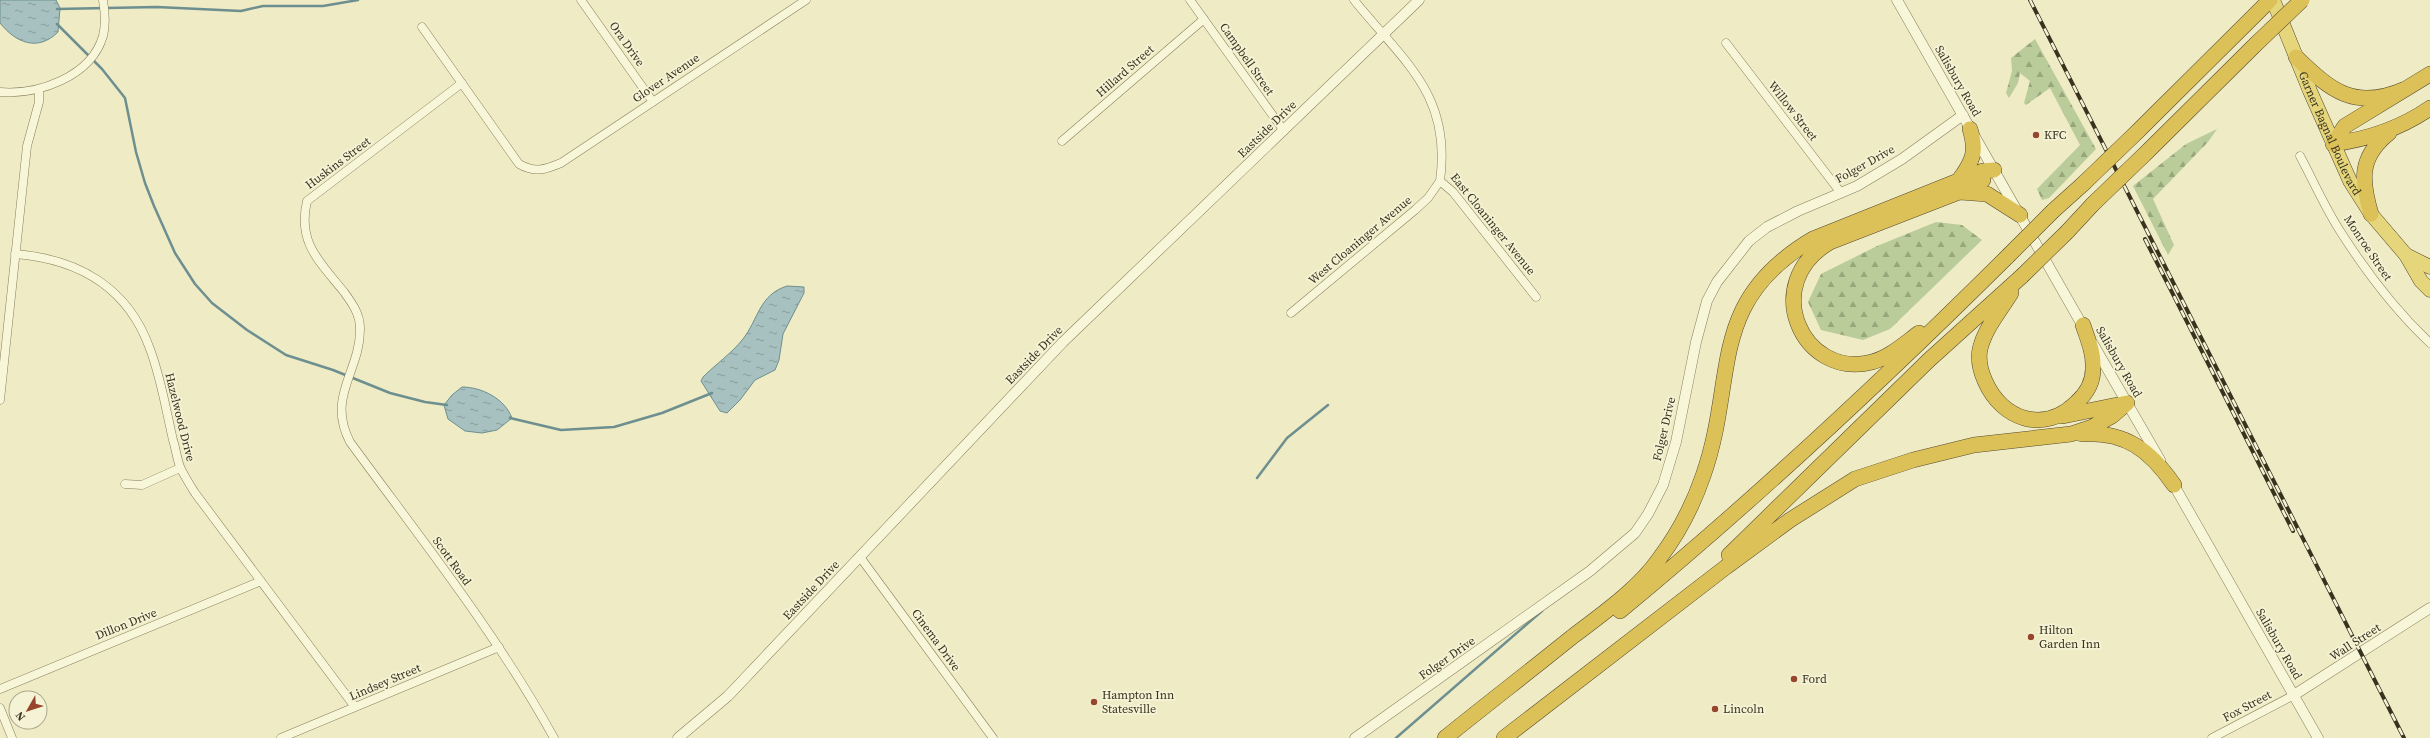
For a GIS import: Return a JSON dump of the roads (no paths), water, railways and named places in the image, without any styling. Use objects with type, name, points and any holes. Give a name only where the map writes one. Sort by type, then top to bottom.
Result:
[{"type":"highway","points":[[1446,738],[1598,630],[1699,546],[1802,455],[1986,278],[2053,211],[2137,132],[2270,0]]},
{"type":"highway","name":"Garner Bagnal Boulevard","points":[[2273,0],[2350,181],[2372,214],[2406,255],[2421,282],[2430,290]]},
{"type":"highway","points":[[1662,616],[1777,510],[1929,360],[2022,276],[2093,204],[2302,0]]},
{"type":"highway","points":[[2296,57],[2326,86],[2346,96],[2368,100],[2388,97],[2404,89]]},
{"type":"highway","points":[[2333,144],[2345,126],[2430,74]]},
{"type":"highway","points":[[2372,214],[2364,189],[2364,172],[2369,156],[2379,141],[2392,130],[2430,108]]},
{"type":"highway","points":[[1959,186],[1971,164],[1975,145],[1970,128]]},
{"type":"highway","points":[[2333,144],[2364,140],[2392,130]]},
{"type":"highway","points":[[1986,278],[1921,331],[1890,354],[1872,362],[1851,363],[1831,358],[1820,351],[1801,331],[1794,312],[1794,292],[1799,272],[1812,254],[1820,248],[1959,186],[1983,171],[1994,170]]},
{"type":"highway","points":[[1446,738],[1613,605],[1659,560],[1684,520],[1703,475],[1737,321],[1750,295],[1767,273],[1788,254],[1813,239],[1959,186],[1987,194],[2006,204],[2020,215]]},
{"type":"highway","name":"Garner Bagnal Boulevard","points":[[2406,255],[2430,267]]},
{"type":"highway","points":[[2022,276],[1987,329],[1980,350],[1981,372],[1990,392],[2005,408],[2020,417],[2038,421],[2127,403]]},
{"type":"highway","points":[[2055,418],[2065,413],[2083,397],[2090,384],[2093,370],[2091,347],[2083,325]]},
{"type":"highway","points":[[2071,434],[2092,427],[2112,416],[2127,403]]},
{"type":"highway","points":[[1504,738],[1662,616],[1790,520],[1855,479],[1913,460],[1974,445],[2071,434],[2096,433],[2120,438],[2142,449],[2163,470],[2174,485]]},
{"type":"street","points":[[0,92],[18,92],[39,89],[58,82],[75,72],[94,54],[104,30],[106,18],[103,0]]},
{"type":"street","name":"Ora Drive","points":[[581,0],[653,102]]},
{"type":"street","name":"Glover Avenue","points":[[462,83],[519,164],[529,170],[546,170],[560,163],[806,0]]},
{"type":"street","name":"Campbell Street","points":[[1190,0],[1284,131]]},
{"type":"street","name":"East Cloaninger Avenue","points":[[1354,0],[1422,82],[1434,106],[1441,134],[1443,157],[1440,180],[1453,192],[1536,297]]},
{"type":"street","name":"Eastside Drive","points":[[678,738],[728,696],[1063,342],[1419,0]]},
{"type":"street","name":"Salisbury Road","points":[[1897,0],[2318,738]]},
{"type":"street","name":"Hillard Street","points":[[1062,141],[1204,18]]},
{"type":"street","points":[[422,27],[462,83]]},
{"type":"street","name":"Willow Street","points":[[1726,43],[1841,193]]},
{"type":"street","name":"Huskins Street","points":[[342,398],[359,341],[360,327],[358,314],[351,302],[317,259],[305,236],[303,218],[307,201],[462,83]]},
{"type":"street","points":[[0,400],[27,146],[39,102],[39,89]]},
{"type":"street","name":"Folger Drive","points":[[1356,738],[1578,580],[1614,552],[1635,533],[1648,514],[1663,485],[1676,442],[1701,322],[1707,301],[1717,282],[1749,241],[1767,227],[1798,211],[1856,186],[1902,159],[1963,115]]},
{"type":"street","name":"Monroe Street","points":[[2300,156],[2342,233],[2381,288],[2410,324],[2430,343]]},
{"type":"street","name":"West Cloaninger Avenue","points":[[1291,313],[1415,210],[1428,198],[1440,180]]},
{"type":"street","name":"Hazelwood Drive","points":[[15,254],[42,256],[71,264],[97,279],[120,298],[138,322],[150,349],[180,468],[195,493],[355,707]]},
{"type":"street","name":"Scott Road","points":[[342,398],[340,414],[343,429],[350,442],[499,648],[528,692],[554,738]]},
{"type":"street","points":[[125,484],[142,485],[180,468]]},
{"type":"street","name":"Cinema Drive","points":[[860,557],[994,738]]},
{"type":"street","name":"Dillon Drive","points":[[0,689],[261,581]]},
{"type":"street","name":"Wall Street","points":[[2294,695],[2430,608]]},
{"type":"street","name":"Lindsey Street","points":[[281,738],[499,648]]},
{"type":"street","name":"Fox Street","points":[[2212,738],[2294,695]]},
{"type":"street","points":[[0,708],[12,738]]},
{"type":"water","points":[[0,0],[56,0],[60,8],[58,32],[43,42],[35,43],[20,40],[13,36],[0,23]]},
{"type":"water","points":[[787,286],[804,287],[804,293],[783,334],[779,360],[775,370],[755,380],[740,400],[727,413],[720,411],[701,381],[703,377],[743,339],[765,301],[778,290]]},
{"type":"water","points":[[462,387],[477,389],[492,395],[504,405],[512,418],[497,430],[482,433],[465,431],[448,419],[444,405],[452,395]]},
{"type":"waterway","points":[[57,9],[157,7],[241,11],[263,6],[323,6],[358,0]]},
{"type":"waterway","points":[[57,24],[102,69],[125,98],[136,152],[145,183],[154,206],[175,253],[195,284],[212,303],[247,330],[286,355],[333,370],[390,393],[425,402],[447,405]]},
{"type":"waterway","points":[[510,418],[561,430],[614,427],[662,413],[712,393]]},
{"type":"waterway","points":[[1257,478],[1287,438],[1328,405]]},
{"type":"waterway","points":[[1396,738],[1542,611]]},
{"type":"railway","points":[[2030,0],[2404,738]]},
{"type":"railway","points":[[2145,239],[2293,531]]},
{"type":"place","name":"KFC","points":[[2036,135]]},
{"type":"place","name":"Hilton Garden Inn","points":[[2031,637]]},
{"type":"place","name":"Ford","points":[[1794,679]]},
{"type":"place","name":"Hampton Inn Statesville","points":[[1094,702]]},
{"type":"place","name":"Lincoln","points":[[1715,709]]}]
